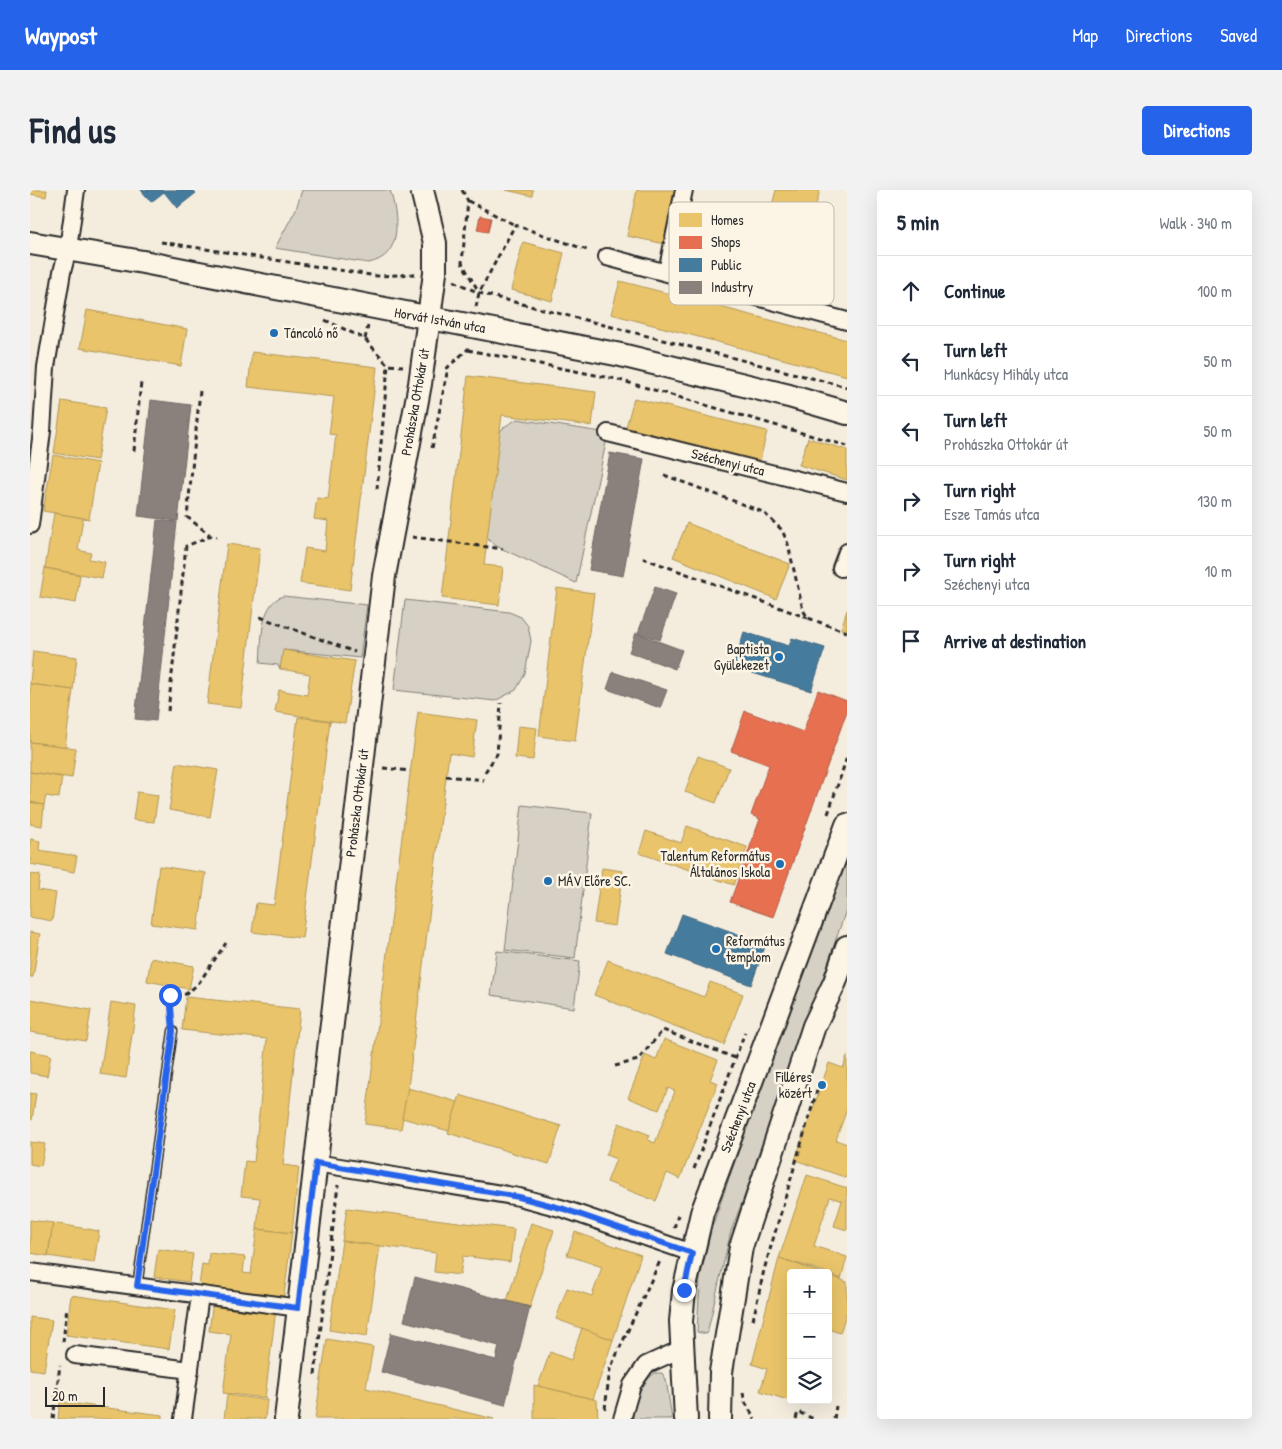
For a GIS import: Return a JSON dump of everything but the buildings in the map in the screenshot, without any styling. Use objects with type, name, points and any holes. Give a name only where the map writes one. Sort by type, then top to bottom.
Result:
[{"type":"main road","name":"Prohászka Ottokár út","points":[[286,1419],[384,576],[430,318],[435,273],[435,243],[422,190]]},
{"type":"main road","name":"Horvát István utca","points":[[30,243],[143,262],[621,355],[789,396],[847,413]]},
{"type":"main road","name":"Széchenyi utca","points":[[686,1419],[681,1349],[684,1298],[702,1213],[847,825]]},
{"type":"main road","points":[[720,1419],[721,1372],[740,1248],[814,1026],[836,982],[847,947]]},
{"type":"street","points":[[30,525],[36,430],[68,249],[76,190]]},
{"type":"street","points":[[607,257],[667,272],[669,262]]},
{"type":"street","points":[[788,305],[847,321]]},
{"type":"street","name":"Széchenyi utca","points":[[608,433],[847,492]]},
{"type":"street","points":[[841,568],[847,552]]},
{"type":"street","points":[[316,1163],[519,1197],[564,1209],[692,1253]]},
{"type":"street","points":[[30,1272],[298,1308]]},
{"type":"street","points":[[184,1419],[200,1295]]},
{"type":"street","points":[[622,1419],[632,1385],[646,1365],[681,1349]]},
{"type":"street","points":[[75,1355],[190,1370]]},
{"type":"lane","points":[[137,1286],[173,1031]]},
{"type":"path","points":[[462,190],[468,202],[462,263],[479,293]]},
{"type":"path","points":[[468,202],[515,225],[607,257]]},
{"type":"path","points":[[479,293],[515,225]]},
{"type":"path","points":[[160,242],[377,276],[435,273],[479,293],[847,387]]},
{"type":"path","points":[[321,318],[365,339],[388,365],[448,368],[468,350],[616,379],[847,446]]},
{"type":"path","points":[[376,493],[388,365]]},
{"type":"path","points":[[134,451],[141,382]]},
{"type":"path","points":[[200,391],[187,517],[211,536],[217,537]]},
{"type":"path","points":[[664,475],[763,512],[782,530],[796,571],[798,593],[803,610],[808,618]]},
{"type":"path","points":[[168,711],[186,546],[211,536]]},
{"type":"path","points":[[412,537],[503,549]]},
{"type":"path","points":[[643,558],[847,632]]},
{"type":"path","points":[[260,617],[360,654]]},
{"type":"path","points":[[485,772],[497,754],[500,703]]},
{"type":"path","points":[[379,768],[410,771]]},
{"type":"path","points":[[446,776],[484,780]]},
{"type":"path","points":[[173,1031],[170,995],[186,994],[198,984],[226,943]]},
{"type":"path","points":[[615,1066],[638,1060],[663,1030],[734,1057],[756,1068]]},
{"type":"path","points":[[693,1172],[734,1057]]},
{"type":"path","points":[[752,1323],[782,1204],[820,1082]]},
{"type":"path","points":[[314,1381],[340,1167]]},
{"type":"path","points":[[605,1411],[605,1396],[610,1369],[668,1245],[680,1208]]},
{"type":"path","points":[[742,1386],[745,1402],[755,1419]]},
{"type":"path","points":[[834,1419],[836,1406]]},
{"type":"path","points":[[796,1419],[798,1412],[814,1419]]},
{"type":"shaded area","points":[[302,190],[390,190],[395,212],[396,234],[388,253],[380,259],[368,263],[275,248],[296,209]]},
{"type":"shaded area","points":[[517,419],[608,433],[576,583],[496,546],[488,539],[485,528],[496,437],[504,427]]},
{"type":"shaded area","points":[[283,596],[367,605],[360,658],[284,650],[280,669],[278,665],[260,663],[263,625],[266,615],[275,600]]},
{"type":"shaded area","points":[[405,600],[509,612],[521,617],[528,626],[531,641],[525,674],[516,690],[495,701],[394,690]]},
{"type":"shaded area","name":"MÁV Előre SC.","points":[[522,805],[592,813],[575,958],[505,950]]},
{"type":"shaded area","points":[[847,861],[847,907],[783,1096],[731,1231],[707,1334],[697,1332],[700,1279],[711,1230],[755,1104]]},
{"type":"shaded area","points":[[497,951],[580,961],[574,1008],[491,995]]},
{"type":"shaded area","points":[[655,1373],[662,1373],[666,1379],[672,1419],[633,1419],[638,1393]]},
{"type":"place","name":"Táncoló nő","points":[[274,333]]},
{"type":"place","name":"Baptista Gyülekezet","points":[[779,657]]},
{"type":"place","name":"Talentum Református Általános Iskola","points":[[780,864]]},
{"type":"place","name":"MÁV Előre SC.","points":[[548,881]]},
{"type":"place","name":"Református templom","points":[[716,949]]},
{"type":"place","name":"Filléres közért","points":[[822,1085]]},
{"type":"route","points":[[170,995],[173,1031],[137,1286],[298,1308],[316,1163],[519,1197],[564,1209],[692,1253],[684,1290]]}]
